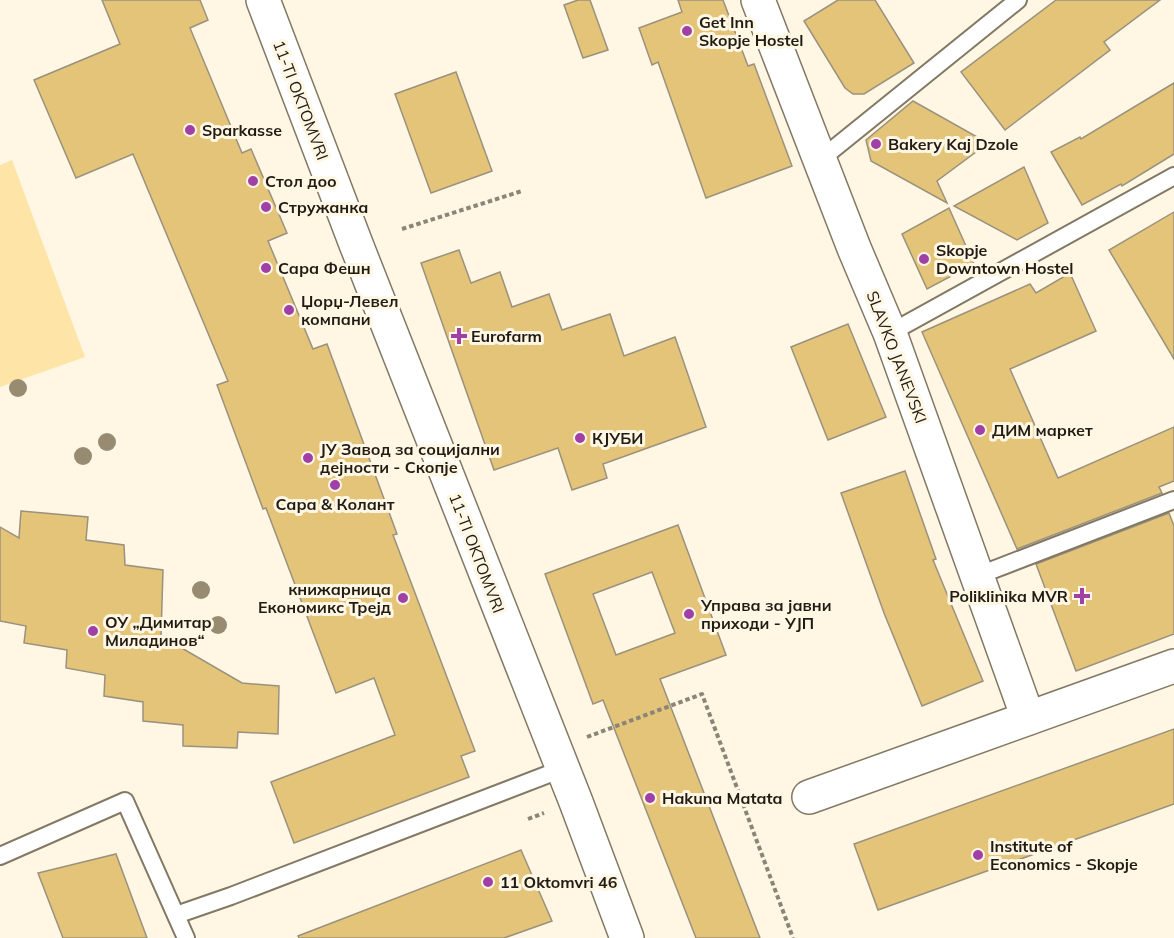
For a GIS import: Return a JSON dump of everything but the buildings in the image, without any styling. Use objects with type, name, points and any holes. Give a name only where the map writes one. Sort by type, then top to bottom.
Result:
[{"type":"street","name":"11-TI OKTOMVRI","points":[[262,0],[627,938]]},
{"type":"street","name":"SLAVKO JANEVSKI","points":[[758,0],[820,159],[847,250],[890,333],[1028,718]]},
{"type":"street","points":[[809,797],[1174,666]]},
{"type":"lane","points":[[820,159],[1018,0]]},
{"type":"lane","points":[[890,333],[1174,176]]},
{"type":"lane","points":[[977,576],[1174,500]]},
{"type":"lane","points":[[176,915],[562,769]]},
{"type":"lane","points":[[0,856],[125,801],[186,938]]},
{"type":"path","points":[[402,229],[522,191]]},
{"type":"path","points":[[584,738],[702,694],[793,938]]},
{"type":"shaded area","points":[[12,160],[85,357],[0,387],[0,165]]},
{"type":"place","name":"Get Inn Skopje Hostel","points":[[687,31]]},
{"type":"place","name":"Sparkasse","points":[[190,130]]},
{"type":"place","name":"Bakery Kaj Dzole","points":[[876,144]]},
{"type":"place","name":"Стол доо","points":[[253,181]]},
{"type":"place","name":"Стружанка","points":[[266,207]]},
{"type":"place","name":"Skopje Downtown Hostel","points":[[924,259]]},
{"type":"place","name":"Сара Фешн","points":[[266,268]]},
{"type":"place","name":"Џорџ-Левел компани","points":[[289,310]]},
{"type":"place","name":"Eurofarm","points":[[459,336]]},
{"type":"place","name":"ДИМ маркет","points":[[980,430]]},
{"type":"place","name":"КЈУБИ","points":[[580,438]]},
{"type":"place","name":"ЈУ Завод за социјални дејности - Скопје","points":[[308,458]]},
{"type":"place","name":"Сара & Колант","points":[[335,485]]},
{"type":"place","name":"Poliklinika MVR","points":[[1082,596]]},
{"type":"place","name":"книжарница Економикс Трејд","points":[[403,598]]},
{"type":"place","name":"Управа за јавни приходи - УЈП","points":[[689,614]]},
{"type":"place","name":"ОУ „Димитар Миладинов“","points":[[93,631]]},
{"type":"place","name":"Hakuna Matata","points":[[650,798]]},
{"type":"place","name":"Institute of Economics - Skopje","points":[[978,855]]},
{"type":"place","name":"11 Oktomvri 46","points":[[488,882]]}]
